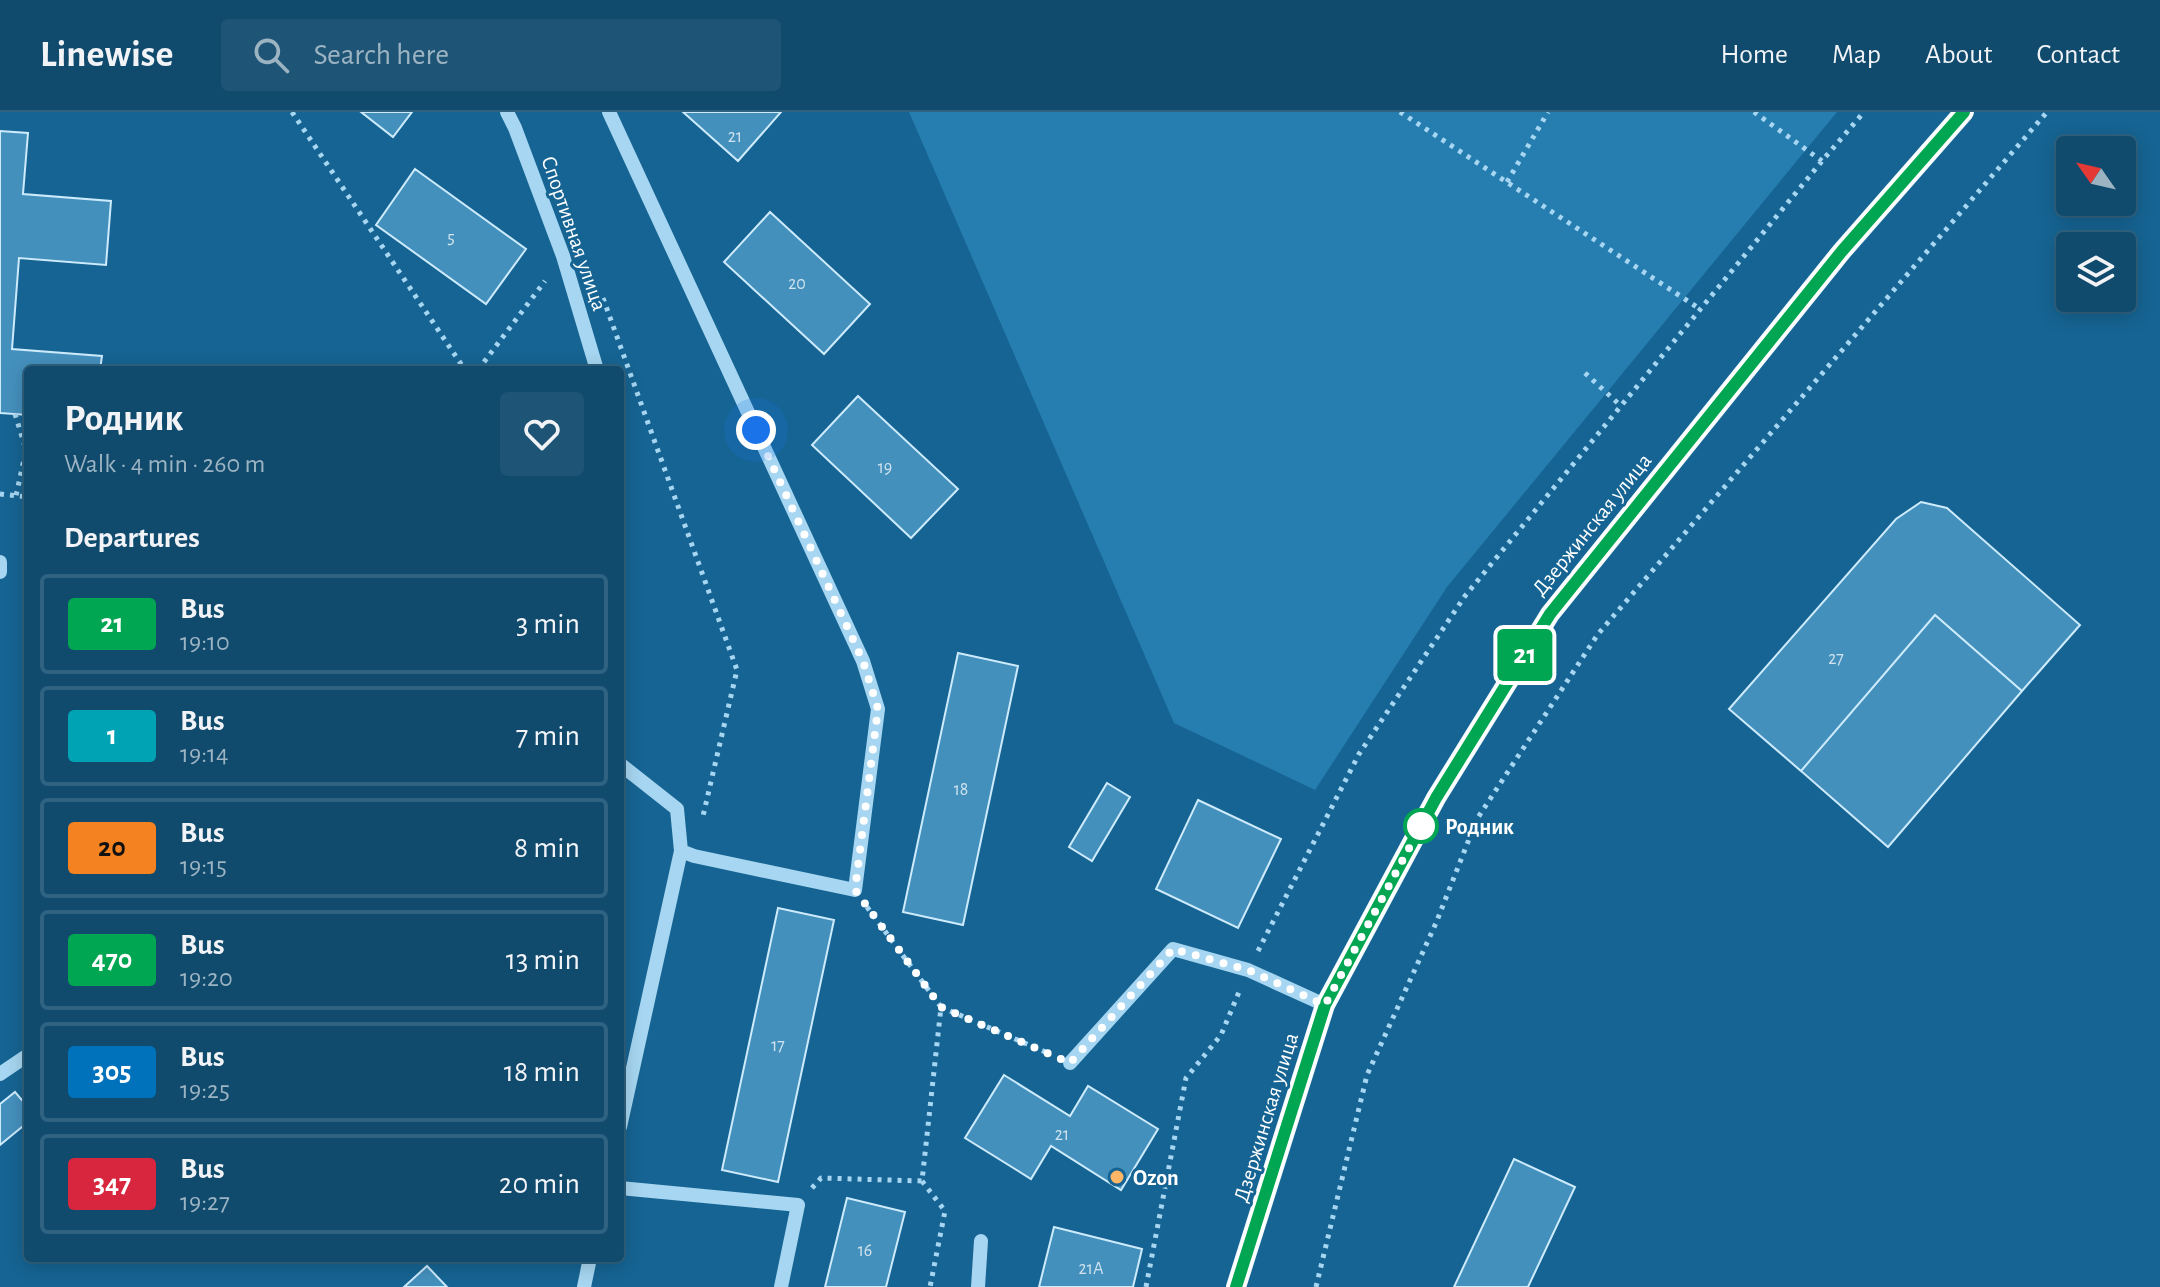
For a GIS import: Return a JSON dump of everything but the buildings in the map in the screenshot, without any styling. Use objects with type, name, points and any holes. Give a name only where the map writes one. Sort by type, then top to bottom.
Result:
[{"type":"main road","name":"Дзержинская улица","points":[[1236,1287],[1325,1005],[1436,798],[1550,614],[1842,251],[1964,112]]},
{"type":"street","name":"Спортивная улица","points":[[507,112],[563,256],[596,366]]},
{"type":"street","points":[[609,112],[863,661],[878,709],[855,890],[688,853]]},
{"type":"street","points":[[0,562],[0,572]]},
{"type":"street","points":[[624,767],[677,809],[688,853],[624,1111]]},
{"type":"street","points":[[1070,1063],[1173,949],[1248,970],[1325,1005]]},
{"type":"street","points":[[0,1074],[24,1058]]},
{"type":"street","points":[[624,1188],[798,1205],[781,1287]]},
{"type":"street","points":[[978,1287],[981,1241]]},
{"type":"street","points":[[584,1287],[589,1262]]},
{"type":"path","points":[[292,112],[462,366]]},
{"type":"path","points":[[1400,112],[1700,309]]},
{"type":"path","points":[[1507,182],[1548,112]]},
{"type":"path","points":[[1754,112],[1822,161]]},
{"type":"path","points":[[1146,1287],[1186,1078],[1221,1035],[1248,970],[1359,754],[1465,596],[1864,112]]},
{"type":"path","points":[[1316,1287],[1367,1075],[1436,923],[1477,819],[1598,634],[2047,112]]},
{"type":"path","points":[[481,366],[563,256]]},
{"type":"path","points":[[603,297],[737,670],[688,853]]},
{"type":"path","points":[[1585,373],[1621,406]]},
{"type":"path","points":[[15,414],[24,443]]},
{"type":"path","points":[[16,496],[24,459]]},
{"type":"path","points":[[0,494],[24,497]]},
{"type":"path","points":[[855,890],[941,1007],[1070,1063]]},
{"type":"path","points":[[930,1287],[945,1211],[922,1181],[941,1007]]},
{"type":"path","points":[[798,1205],[821,1178],[922,1181]]},
{"type":"shaded area","points":[[909,112],[1837,112],[1447,587],[1315,790],[1174,723]]},
{"type":"bus line","name":"21","points":[[1236,1287],[1325,1005],[1436,798],[1550,614],[1842,251],[1964,112]]},
{"type":"place","name":"Родник","points":[[1421,826]]},
{"type":"place","name":"Ozon","points":[[1117,1177]]},
{"type":"route","points":[[756,430],[863,661],[878,709],[855,890],[941,1007],[1070,1063],[1173,949],[1248,970],[1325,1005],[1421,826]]}]
